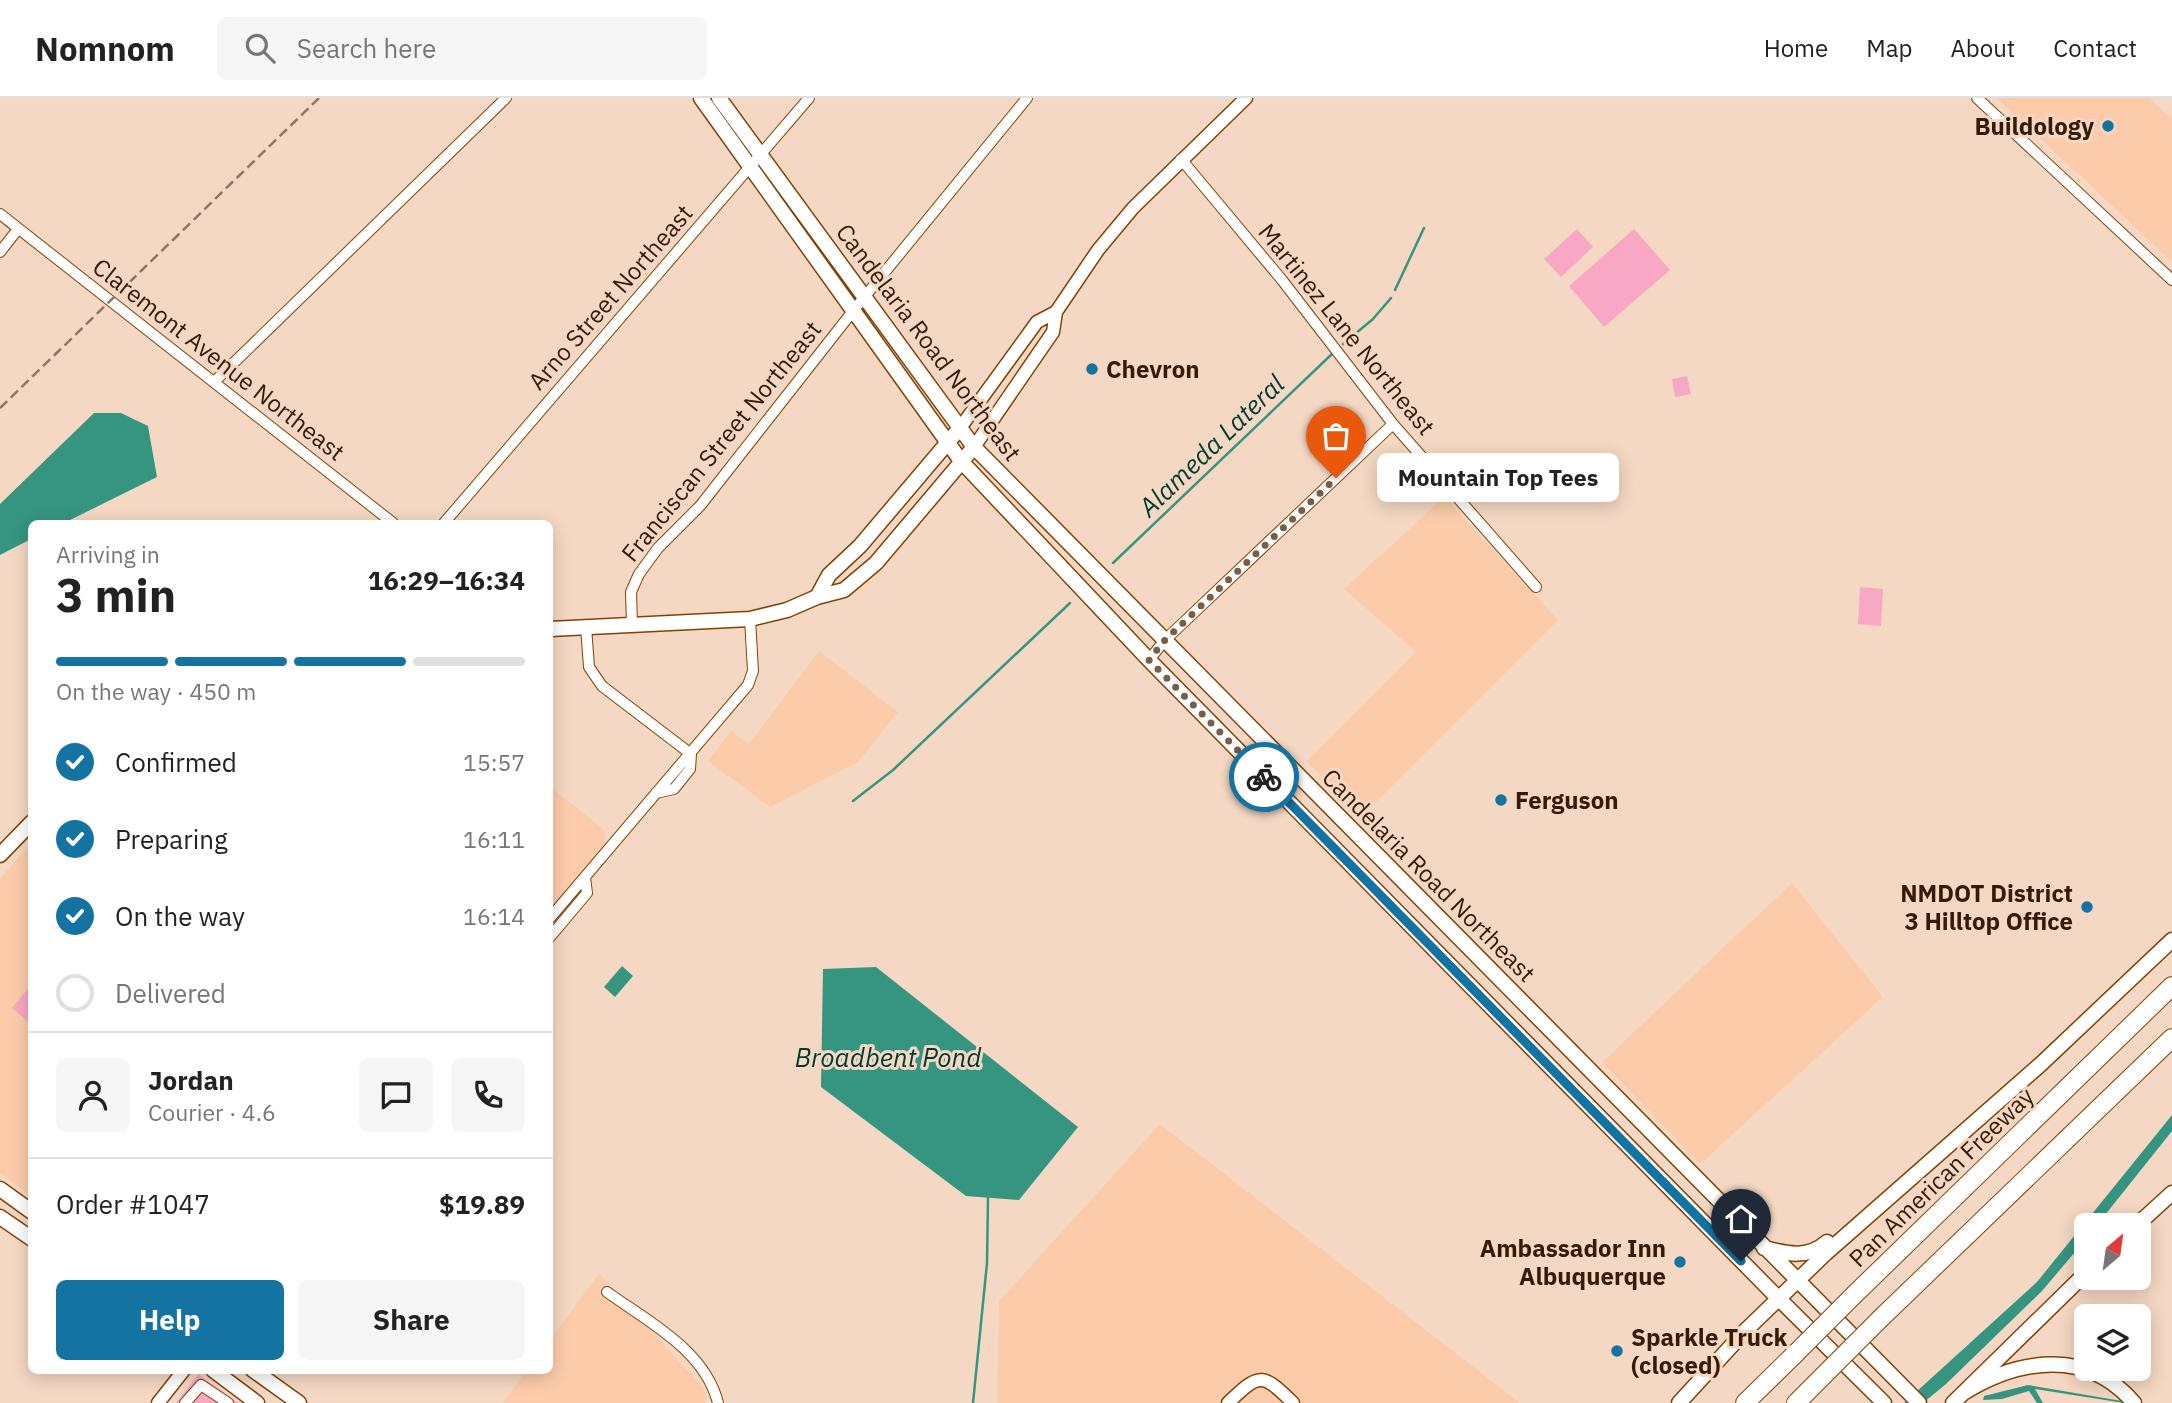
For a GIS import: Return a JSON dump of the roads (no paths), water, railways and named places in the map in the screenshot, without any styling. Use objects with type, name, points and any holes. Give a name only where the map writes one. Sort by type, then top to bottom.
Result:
[{"type":"highway","name":"Pan American Freeway","points":[[1745,1403],[2172,986]]},
{"type":"highway","points":[[1796,1403],[2172,1038]]},
{"type":"main road","name":"Candelaria Road Northeast","points":[[701,98],[961,461],[1149,660],[1777,1298],[1884,1403]]},
{"type":"main road","name":"Candelaria Road Northeast","points":[[719,98],[974,447],[1919,1403]]},
{"type":"main road","points":[[817,597],[829,575],[860,547],[960,428]]},
{"type":"main road","points":[[553,629],[750,619],[787,610],[817,597],[844,590],[876,563],[974,447]]},
{"type":"main road","points":[[0,855],[28,826]]},
{"type":"main road","points":[[1679,1403],[1777,1298],[2087,1022],[2172,940]]},
{"type":"main road","points":[[1764,1248],[1784,1253],[1810,1253],[1821,1247],[1885,1187],[1901,1186]]},
{"type":"main road","points":[[0,1189],[28,1209]]},
{"type":"main road","points":[[2150,1213],[2172,1193]]},
{"type":"main road","points":[[0,1217],[28,1237]]},
{"type":"main road","points":[[1953,1403],[2074,1283]]},
{"type":"main road","points":[[1965,1392],[2006,1372],[2034,1366],[2062,1365],[2087,1369],[2107,1378],[2134,1403]]},
{"type":"main road","points":[[218,1374],[257,1403]]},
{"type":"main road","points":[[259,1374],[299,1403]]},
{"type":"street","points":[[214,382],[506,98]]},
{"type":"street","name":"Arno Street Northeast","points":[[447,520],[809,98]]},
{"type":"street","name":"Franciscan Street Northeast","points":[[632,625],[631,592],[639,574],[658,548],[700,506],[853,311],[1027,98]]},
{"type":"street","points":[[974,447],[1053,332],[1056,312],[1098,250],[1133,208],[1246,98]]},
{"type":"street","points":[[1977,98],[2172,280]]},
{"type":"street","name":"Martinez Lane Northeast","points":[[1181,159],[1282,280],[1393,424],[1536,587]]},
{"type":"street","name":"Claremont Avenue Northeast","points":[[0,214],[389,520]]},
{"type":"street","points":[[0,252],[19,229]]},
{"type":"street","points":[[960,428],[1037,322],[1056,312]]},
{"type":"street","points":[[1149,660],[1165,640],[1393,424]]},
{"type":"street","points":[[553,915],[656,793],[674,789],[690,769],[691,754],[748,685],[753,671],[750,619]]},
{"type":"street","points":[[586,627],[589,667],[602,686],[691,754]]},
{"type":"street","points":[[553,933],[587,892],[585,878]]},
{"type":"street","points":[[607,1292],[689,1353],[709,1380],[718,1403]]},
{"type":"street","points":[[158,1403],[181,1374]]},
{"type":"street","points":[[1228,1403],[1250,1383],[1261,1379],[1273,1384],[1293,1403]]},
{"type":"street","points":[[186,1403],[201,1385],[228,1403]]},
{"type":"water","points":[[94,413],[121,413],[148,426],[157,477],[70,520],[28,520],[28,541],[0,555],[0,504]]},
{"type":"water","points":[[622,966],[633,976],[615,997],[604,987]]},
{"type":"water","name":"Broadbent Pond","points":[[876,967],[1078,1127],[1019,1200],[966,1196],[821,1087],[823,969]]},
{"type":"water","points":[[2172,1115],[2172,1131],[2107,1213],[2093,1213]]},
{"type":"water","points":[[2074,1236],[2074,1253],[2042,1291],[1923,1403],[1904,1403],[2037,1282]]},
{"type":"water","points":[[2028,1385],[2124,1403],[2035,1389],[2043,1403],[2037,1403],[2029,1391],[2002,1399],[1983,1400],[1984,1396]]},
{"type":"waterway","points":[[1395,290],[1424,228]]},
{"type":"waterway","points":[[1343,344],[1373,319],[1391,298]]},
{"type":"waterway","name":"Alameda Lateral","points":[[1113,563],[1333,353]]},
{"type":"waterway","points":[[853,801],[893,770],[1070,603]]},
{"type":"waterway","points":[[973,1403],[987,1263],[988,1197]]},
{"type":"railway","points":[[0,408],[319,98]]},
{"type":"place","name":"Buildology","points":[[2108,126]]},
{"type":"place","name":"Chevron","points":[[1092,369]]},
{"type":"place","name":"Mountain Top Tees","points":[[1336,478]]},
{"type":"place","name":"Ferguson","points":[[1501,800]]},
{"type":"place","name":"NMDOT District 3 Hilltop Office","points":[[2087,907]]},
{"type":"place","name":"Ambassador Inn Albuquerque","points":[[1680,1262]]},
{"type":"place","name":"Sparkle Truck (closed)","points":[[1617,1351]]}]
